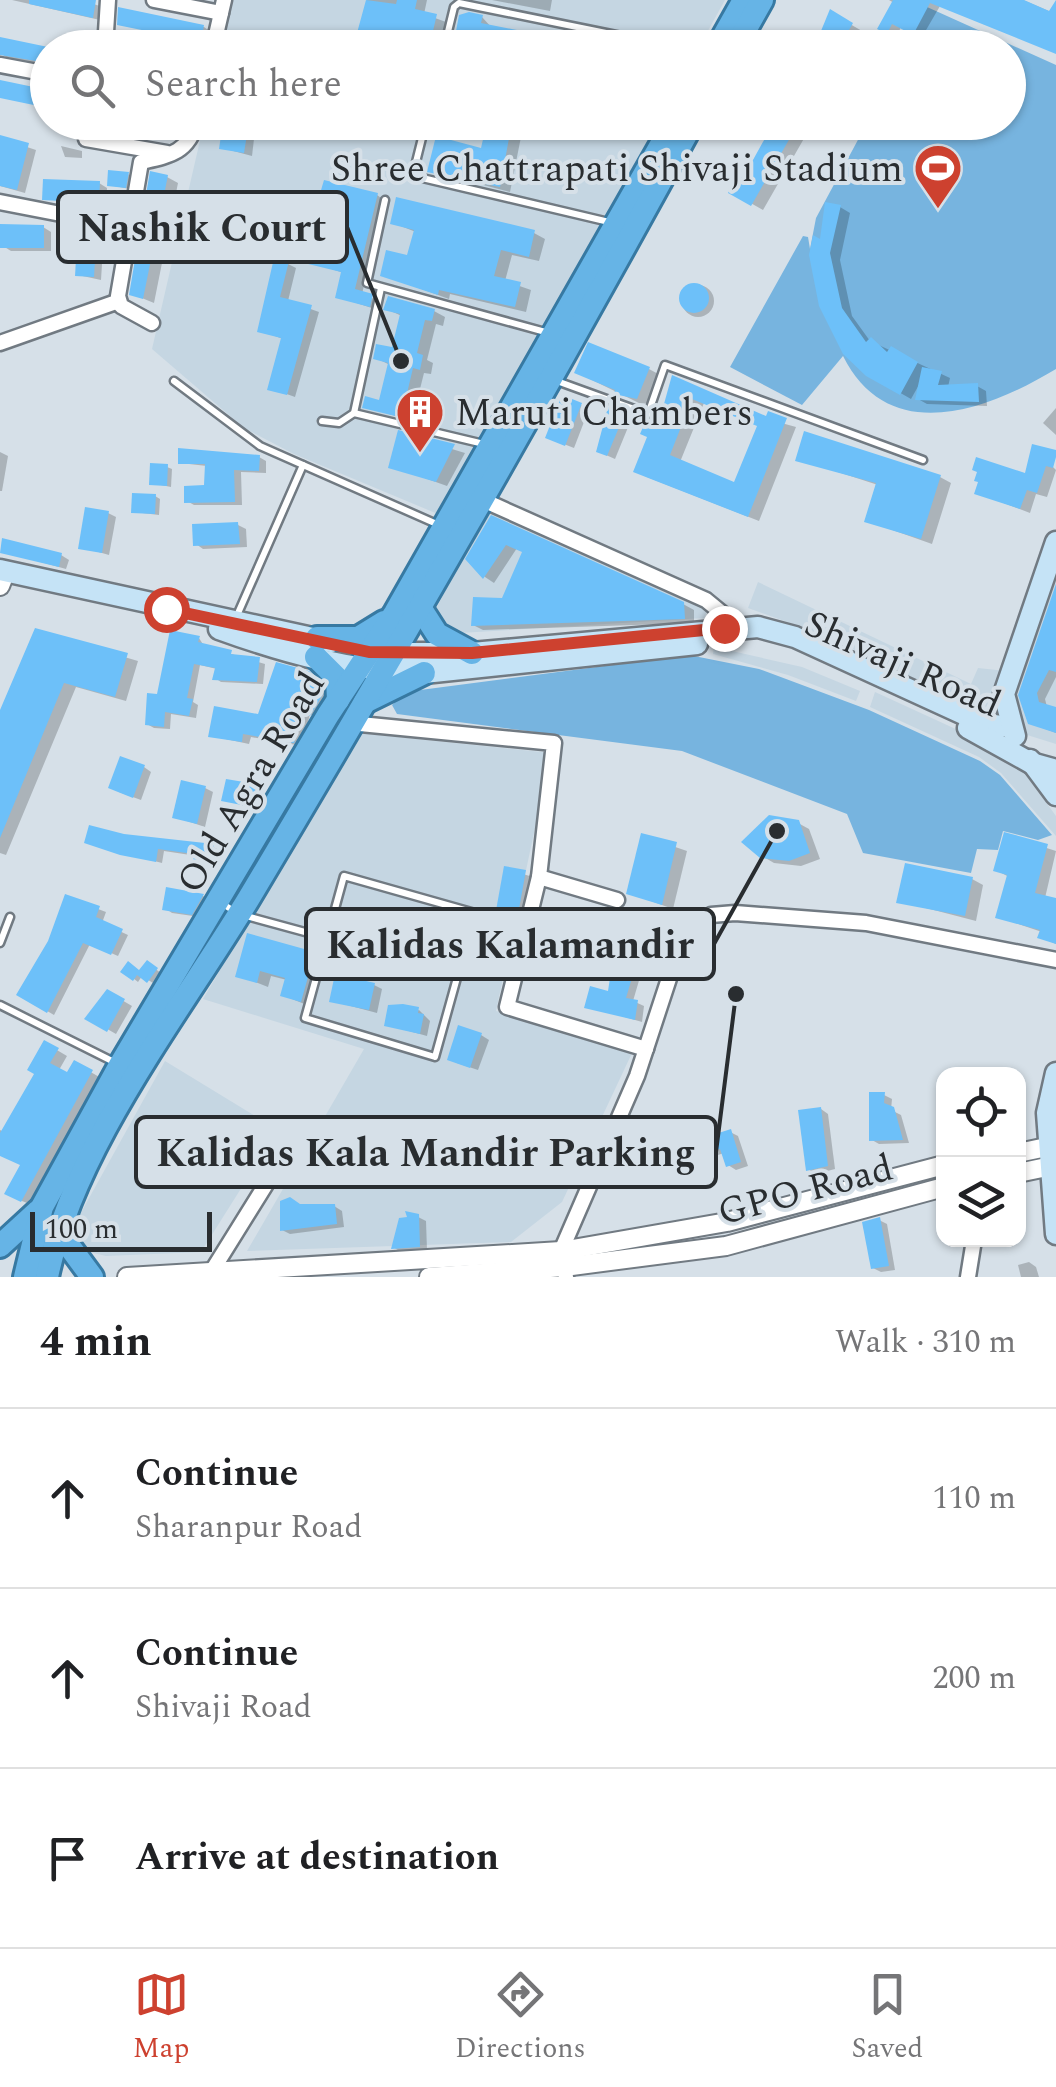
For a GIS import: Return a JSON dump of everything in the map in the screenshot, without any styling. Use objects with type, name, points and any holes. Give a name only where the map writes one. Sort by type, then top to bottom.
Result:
[{"type":"highway","points":[[726,30],[744,0]]},
{"type":"highway","points":[[745,30],[762,0]]},
{"type":"highway","name":"Old Agra Road","points":[[46,1277],[58,1230],[138,1074],[230,908],[350,709],[395,612],[664,140]]},
{"type":"highway","name":"Old Agra Road","points":[[375,662],[421,608],[485,502],[683,140]]},
{"type":"highway","points":[[421,608],[437,634],[472,653]]},
{"type":"highway","points":[[395,612],[366,636],[317,647],[337,678],[350,709],[424,673]]},
{"type":"highway","name":"Old Agra Road","points":[[25,1277],[29,1244],[42,1207],[120,1065],[230,908]]},
{"type":"highway","points":[[0,1246],[42,1207]]},
{"type":"highway","points":[[58,1230],[92,1277]]},
{"type":"main road","points":[[1056,542],[1004,694],[1010,727],[1056,794]]},
{"type":"main road","points":[[2,576],[235,620],[317,647]]},
{"type":"main road","points":[[166,609],[375,662]]},
{"type":"main road","name":"Shivaji Road","points":[[375,662],[424,673],[724,635],[758,627],[796,637],[972,719],[1010,727]]},
{"type":"main road","name":"Shivaji Road","points":[[375,662],[724,635],[762,640],[796,650],[972,730],[1032,763],[1056,770]]},
{"type":"main road","points":[[1056,1072],[1048,1113],[1056,1234]]},
{"type":"street","points":[[106,30],[108,0]]},
{"type":"street","points":[[154,0],[222,7]]},
{"type":"street","points":[[0,65],[30,71]]},
{"type":"street","points":[[92,140],[173,154]]},
{"type":"street","points":[[119,301],[129,212],[141,162],[173,154],[191,140]]},
{"type":"street","points":[[0,202],[50,213],[129,212]]},
{"type":"street","points":[[119,301],[152,323]]},
{"type":"street","points":[[0,343],[119,301]]},
{"type":"street","points":[[485,502],[706,600],[723,614],[724,635]]},
{"type":"street","points":[[350,709],[554,743],[538,877],[507,1007],[646,1049]]},
{"type":"street","points":[[538,877],[616,900]]},
{"type":"street","points":[[564,1265],[646,1049],[680,945],[691,929],[711,916],[735,912],[866,922],[1056,960]]},
{"type":"street","points":[[1026,1153],[1052,1156]]},
{"type":"street","points":[[1026,1168],[1052,1156]]},
{"type":"street","points":[[212,1272],[278,1166]]},
{"type":"street","name":"GPO Road","points":[[564,1265],[936,1167]]},
{"type":"street","name":"GPO Road","points":[[564,1265],[726,1246],[936,1189]]},
{"type":"street","points":[[795,1205],[805,1226]]},
{"type":"street","points":[[968,1277],[973,1247]]},
{"type":"street","points":[[127,1277],[564,1265]]},
{"type":"street","points":[[429,1277],[564,1265]]},
{"type":"lane","points":[[449,30],[457,2],[593,30]]},
{"type":"lane","points":[[422,140],[414,170],[418,177],[617,223]]},
{"type":"lane","points":[[385,200],[366,279],[380,288],[555,334]]},
{"type":"lane","points":[[322,421],[339,423],[354,412],[380,288]]},
{"type":"lane","points":[[553,380],[648,414],[665,366],[922,460]]},
{"type":"lane","points":[[174,380],[260,446],[442,527]]},
{"type":"lane","points":[[354,412],[489,446]]},
{"type":"lane","points":[[235,620],[303,465]]},
{"type":"lane","points":[[344,876],[475,913],[435,1057],[304,1018],[327,938],[344,876]]},
{"type":"lane","points":[[230,908],[327,938]]},
{"type":"lane","points":[[0,943],[10,917]]},
{"type":"lane","points":[[0,1004],[120,1065]]},
{"type":"shaded area","points":[[233,0],[725,0],[708,30],[226,30]]},
{"type":"shaded area","name":"Shree Chattrapati Shivaji Stadium","points":[[927,7],[978,30],[915,30]]},
{"type":"shaded area","name":"Shree Chattrapati Shivaji Stadium","points":[[1026,52],[1056,65],[1056,369],[1000,397],[941,412],[913,411],[886,403],[863,385],[843,356],[802,405],[730,367],[803,236],[808,237],[810,249],[816,218],[858,140],[1026,140]]},
{"type":"shaded area","points":[[200,140],[648,140],[445,517],[294,454],[244,428],[152,349]]},
{"type":"shaded area","points":[[487,510],[710,605],[704,618],[460,633],[440,629],[436,609]]},
{"type":"shaded area","points":[[1056,552],[1056,744],[1024,734],[1010,706]]},
{"type":"shaded area","points":[[758,582],[971,684],[978,668],[1006,671],[990,713],[931,689],[829,637],[748,608]]},
{"type":"shaded area","points":[[714,647],[802,667],[860,691],[856,701],[788,675],[713,654]]},
{"type":"shaded area","points":[[689,655],[759,669],[869,710],[980,761],[1000,775],[1052,835],[1038,840],[1003,831],[998,850],[977,849],[971,873],[863,853],[847,814],[682,751],[397,714],[392,705],[405,692]]},
{"type":"shaded area","points":[[875,692],[984,742],[1025,774],[1056,816],[1056,836],[1001,773],[979,757],[870,707]]},
{"type":"shaded area","points":[[359,733],[551,753],[496,1011],[632,1053],[562,1202],[511,1242],[247,1251],[364,1049],[203,999]]},
{"type":"shaded area","points":[[165,1061],[278,1130],[201,1252],[106,1256],[89,1252],[73,1227]]},
{"type":"building","points":[[29,0],[96,0],[93,18],[29,4]]},
{"type":"building","points":[[366,0],[396,4],[397,0],[417,0],[415,9],[437,14],[433,30],[358,30]]},
{"type":"building","points":[[893,0],[1024,0],[1049,11],[1056,0],[1056,54],[1026,42],[1026,30],[997,30],[930,3],[916,30],[892,24],[889,30],[877,29]]},
{"type":"building","points":[[118,7],[204,25],[203,30],[142,30],[117,25]]},
{"type":"building","points":[[830,9],[853,23],[849,30],[821,30]]},
{"type":"building","points":[[459,15],[483,15],[481,23],[517,30],[456,30]]},
{"type":"building","points":[[0,37],[30,43],[30,60],[0,55]]},
{"type":"building","points":[[0,80],[30,86],[30,104],[0,98]]},
{"type":"building","points":[[0,135],[29,143],[17,190],[0,186]]},
{"type":"building","points":[[220,140],[246,140],[244,153],[219,149]]},
{"type":"building","points":[[435,140],[481,148],[483,140],[509,140],[500,187],[427,172]]},
{"type":"building","points":[[764,140],[789,140],[751,206],[728,193],[738,175],[743,178]]},
{"type":"building","points":[[108,170],[129,172],[126,188],[107,186]]},
{"type":"building","points":[[150,171],[168,175],[143,299],[129,295]]},
{"type":"building","points":[[43,179],[100,181],[99,203],[42,200]]},
{"type":"building","points":[[324,180],[378,193],[355,289],[373,294],[370,307],[335,298],[341,272],[300,262]]},
{"type":"building","points":[[237,191],[257,196],[248,236],[227,232]]},
{"type":"building","points":[[396,197],[535,230],[529,257],[501,250],[494,276],[521,282],[515,307],[439,290],[438,295],[380,276],[386,250],[407,255],[414,230],[390,224]]},
{"type":"building","points":[[825,202],[841,205],[830,253],[842,308],[866,342],[871,337],[887,352],[891,346],[918,362],[900,395],[866,376],[843,354],[819,306],[809,255],[813,235],[820,239]]},
{"type":"building","points":[[0,224],[44,225],[44,248],[0,248]]},
{"type":"building","points":[[78,225],[97,225],[94,277],[75,276]]},
{"type":"building","points":[[274,258],[289,261],[280,297],[312,305],[287,395],[267,390],[281,338],[257,332]]},
{"type":"building","points":[[694,283],[705,287],[709,298],[705,309],[694,313],[683,309],[679,298],[683,287]]},
{"type":"building","points":[[388,296],[435,309],[432,321],[425,320],[417,353],[423,355],[420,370],[413,368],[404,406],[410,407],[408,419],[362,408],[365,396],[379,400],[388,363],[373,359],[376,344],[392,347],[400,314],[383,310]]},
{"type":"building","points":[[588,342],[650,367],[637,399],[614,394],[615,390],[574,373]]},
{"type":"building","points":[[922,367],[942,371],[938,385],[978,383],[979,402],[915,400]]},
{"type":"building","points":[[672,375],[766,416],[768,411],[787,418],[748,517],[633,472],[647,437],[640,434],[646,420],[659,422]],"holes":[[[692,399],[757,426],[734,482],[670,455]]]},
{"type":"building","points":[[562,395],[582,403],[565,446],[545,438]]},
{"type":"building","points":[[608,407],[625,413],[607,456],[596,452]]},
{"type":"building","name":"Maruti Chambers","points":[[398,430],[455,444],[436,482],[388,468]]},
{"type":"building","points":[[804,431],[941,475],[921,539],[864,522],[876,483],[795,461]]},
{"type":"building","points":[[1032,444],[1056,450],[1056,457],[1053,468],[1046,466],[1037,493],[1027,490],[1020,509],[974,494],[978,482],[974,481],[977,472],[972,470],[976,457],[1025,473]]},
{"type":"building","points":[[178,448],[260,455],[259,471],[234,470],[235,502],[184,503],[184,486],[204,485],[205,464],[178,464]]},
{"type":"building","points":[[150,463],[168,464],[167,486],[149,485]]},
{"type":"building","points":[[132,493],[156,494],[155,514],[131,513]]},
{"type":"building","points":[[85,507],[109,511],[102,553],[78,549]]},
{"type":"building","points":[[491,515],[684,602],[685,619],[471,626],[473,597],[502,598],[522,552],[506,545],[483,579],[465,559]]},
{"type":"building","points":[[238,522],[240,544],[193,546],[192,524]]},
{"type":"building","points":[[2,538],[62,553],[59,567],[0,553]]},
{"type":"building","points":[[1056,584],[1056,672],[1049,670],[1037,693],[1039,702],[1056,707],[1056,733],[1028,724],[1018,695]]},
{"type":"building","points":[[35,628],[128,653],[115,697],[64,683],[0,838],[0,710]]},
{"type":"building","points":[[170,630],[200,636],[198,642],[232,650],[231,654],[260,657],[257,682],[212,680],[215,668],[194,664],[187,698],[193,699],[189,716],[165,712],[164,727],[145,725],[147,693],[157,694]]},
{"type":"building","points":[[276,662],[309,671],[322,684],[323,694],[310,716],[302,712],[294,743],[243,734],[242,742],[208,737],[214,706],[258,714]]},
{"type":"building","points":[[120,756],[145,765],[133,798],[108,788]]},
{"type":"building","points":[[226,779],[256,784],[252,807],[221,801]]},
{"type":"building","points":[[181,780],[206,786],[197,824],[172,818]]},
{"type":"building","points":[[769,815],[799,820],[810,853],[789,861],[760,858],[741,842]]},
{"type":"building","points":[[89,825],[124,834],[214,844],[211,865],[193,863],[194,854],[158,849],[156,862],[120,855],[84,843]]},
{"type":"building","points":[[1004,832],[1048,844],[1035,893],[1056,898],[1056,944],[1037,938],[1040,930],[995,918],[1007,875],[993,871]]},
{"type":"building","points":[[641,833],[677,842],[662,905],[626,894]]},
{"type":"building","points":[[905,863],[973,877],[965,916],[896,903]]},
{"type":"building","points":[[504,866],[526,870],[517,920],[495,916]]},
{"type":"building","points":[[166,887],[204,894],[192,915],[162,910]]},
{"type":"building","points":[[65,894],[100,906],[96,917],[123,929],[111,955],[83,943],[47,1013],[16,995],[48,941]]},
{"type":"building","points":[[247,933],[315,952],[301,1002],[280,996],[285,978],[260,971],[257,983],[235,977]]},
{"type":"building","points":[[622,958],[637,961],[626,998],[638,1000],[635,1020],[584,1008],[590,986],[608,991],[612,965],[620,966]]},
{"type":"building","points":[[147,960],[158,968],[147,983],[137,975],[133,981],[120,972],[128,961],[139,970]]},
{"type":"building","points":[[335,974],[375,983],[369,1010],[329,1002]]},
{"type":"building","points":[[107,989],[125,999],[107,1032],[84,1019]]},
{"type":"building","points":[[388,1005],[419,1007],[418,1013],[424,1014],[420,1034],[384,1026]]},
{"type":"building","points":[[458,1025],[482,1033],[470,1068],[447,1060]]},
{"type":"building","points":[[44,1040],[59,1048],[50,1063],[67,1072],[74,1060],[93,1070],[21,1202],[4,1194],[20,1165],[0,1156],[0,1133],[34,1074],[27,1070]]},
{"type":"building","points":[[869,1092],[885,1092],[884,1103],[894,1107],[903,1140],[869,1141]]},
{"type":"building","points":[[821,1107],[828,1166],[806,1171],[798,1110]]},
{"type":"building","points":[[731,1129],[741,1162],[726,1167],[720,1149],[651,1171],[647,1156]]},
{"type":"building","points":[[290,1197],[300,1204],[335,1204],[337,1224],[280,1231],[280,1201]]},
{"type":"building","points":[[405,1211],[419,1214],[420,1247],[391,1249],[399,1218],[407,1217]]},
{"type":"building","points":[[880,1217],[889,1266],[871,1269],[862,1222]]},
{"type":"place","name":"Shree Chattrapati Shivaji Stadium","points":[[938,210]]},
{"type":"place","name":"Nashik Court","points":[[401,361]]},
{"type":"place","name":"Maruti Chambers","points":[[420,454]]},
{"type":"place","name":"Kalidas Kalamandir","points":[[777,831]]},
{"type":"place","name":"Kalidas Kala Mandir Parking","points":[[736,994]]},
{"type":"route","points":[[166,609],[235,620],[369,652],[472,653],[724,628]]}]
